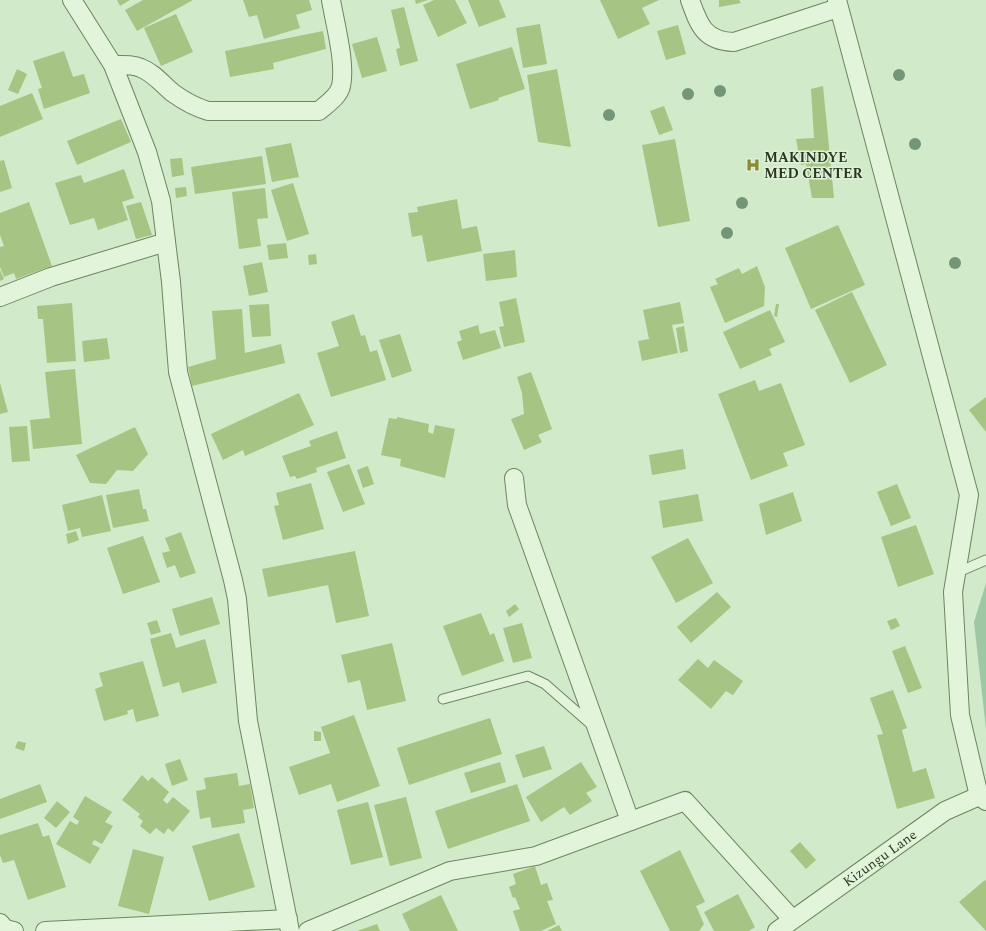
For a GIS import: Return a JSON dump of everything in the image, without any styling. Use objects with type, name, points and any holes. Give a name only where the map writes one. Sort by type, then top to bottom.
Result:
[{"type":"street","points":[[45,931],[289,925],[248,721],[237,599],[178,372],[161,201],[147,152],[113,65],[72,0]]},
{"type":"street","points":[[113,65],[132,65],[141,68],[151,73],[173,93],[192,106],[208,111],[319,110],[337,95],[341,86],[341,58],[331,0]]},
{"type":"street","points":[[690,0],[698,22],[704,32],[723,42],[734,42],[838,4],[969,495],[953,592],[960,715],[983,798]]},
{"type":"street","points":[[0,297],[50,277],[166,242]]},
{"type":"street","points":[[514,478],[517,505],[630,821]]},
{"type":"street","name":"Kizungu Lane","points":[[777,931],[945,811],[983,798]]},
{"type":"street","points":[[308,931],[450,871],[536,856],[685,801],[792,919]]},
{"type":"street","points":[[0,923],[6,929],[14,931]]},
{"type":"lane","points":[[956,573],[986,560]]},
{"type":"lane","points":[[443,699],[528,676],[545,684],[598,730]]},
{"type":"green space","points":[[986,583],[986,729],[974,622]]},
{"type":"building","points":[[117,0],[130,0],[120,6]]},
{"type":"building","points":[[143,0],[193,0],[137,31],[125,10]]},
{"type":"building","points":[[243,0],[309,0],[312,10],[296,15],[300,28],[264,39],[257,15],[249,17]]},
{"type":"building","points":[[415,0],[428,0],[416,4]]},
{"type":"building","points":[[434,0],[455,0],[467,23],[438,37],[423,5]]},
{"type":"building","points":[[468,0],[499,0],[506,17],[479,27]]},
{"type":"building","points":[[600,0],[659,0],[642,8],[650,24],[618,39]]},
{"type":"building","points":[[719,0],[739,0],[741,3],[719,7]]},
{"type":"building","points":[[404,7],[418,61],[400,66],[396,49],[400,48],[391,10]]},
{"type":"building","points":[[176,14],[193,52],[161,66],[144,28]]},
{"type":"building","points":[[540,24],[547,64],[523,68],[516,28]]},
{"type":"building","points":[[678,25],[686,54],[666,60],[657,31]]},
{"type":"building","points":[[323,31],[326,49],[273,63],[274,69],[230,77],[225,51]]},
{"type":"building","points":[[377,37],[387,71],[362,78],[352,44]]},
{"type":"building","points":[[512,47],[525,89],[498,98],[499,100],[470,109],[456,64]]},
{"type":"building","points":[[64,51],[73,77],[84,74],[90,93],[44,109],[38,89],[42,88],[33,61]]},
{"type":"building","points":[[17,69],[27,74],[18,94],[8,90]]},
{"type":"building","points":[[557,69],[571,147],[538,142],[527,75]]},
{"type":"building","points":[[823,86],[834,198],[812,198],[806,164],[801,165],[796,139],[814,138],[811,89]]},
{"type":"building","points":[[32,93],[43,119],[0,137],[0,106]]},
{"type":"building","points":[[664,106],[673,130],[659,135],[650,111]]},
{"type":"building","points":[[121,119],[131,142],[77,165],[67,141]]},
{"type":"building","points":[[675,139],[690,221],[658,227],[642,145]]},
{"type":"building","points":[[291,143],[299,177],[272,182],[265,148]]},
{"type":"building","points":[[262,156],[266,184],[195,194],[191,167]]},
{"type":"building","points":[[182,158],[184,175],[172,177],[170,159]]},
{"type":"building","points":[[4,160],[12,188],[0,192],[0,161]]},
{"type":"building","points":[[124,169],[134,198],[122,202],[128,220],[98,230],[94,218],[70,225],[55,183],[81,175],[84,183]]},
{"type":"building","points":[[293,183],[309,234],[287,241],[271,190]]},
{"type":"building","points":[[186,187],[187,196],[176,198],[175,188]]},
{"type":"building","points":[[265,188],[268,218],[257,219],[261,246],[239,249],[232,192]]},
{"type":"building","points":[[457,199],[462,229],[477,226],[482,251],[427,262],[422,235],[412,237],[408,213],[418,212],[417,207]]},
{"type":"building","points":[[29,202],[52,266],[16,279],[14,273],[4,277],[0,267],[0,247],[4,246],[0,235],[0,213]]},
{"type":"building","points":[[141,202],[152,235],[136,239],[126,206]]},
{"type":"building","points":[[838,225],[865,285],[811,309],[785,248]]},
{"type":"building","points":[[286,243],[288,258],[269,260],[267,245]]},
{"type":"building","points":[[515,250],[517,277],[486,281],[483,254]]},
{"type":"building","points":[[316,254],[317,264],[309,265],[308,255]]},
{"type":"building","points":[[262,262],[268,292],[249,296],[243,266]]},
{"type":"building","points":[[757,266],[765,287],[764,306],[725,323],[710,287],[718,284],[715,279],[739,268],[742,274]]},
{"type":"building","points":[[0,270],[4,279],[0,281]]},
{"type":"building","points":[[852,292],[887,365],[850,383],[815,310]]},
{"type":"building","points":[[516,298],[525,342],[504,347],[499,327],[504,326],[499,302]]},
{"type":"building","points":[[680,302],[684,323],[672,325],[678,353],[642,361],[638,341],[649,339],[643,310]]},
{"type":"building","points":[[72,303],[76,361],[47,363],[43,319],[38,319],[37,306]]},
{"type":"building","points":[[269,304],[271,336],[252,337],[249,305]]},
{"type":"building","points":[[776,304],[779,304],[777,317],[774,316]]},
{"type":"building","points":[[242,309],[245,353],[281,344],[285,363],[192,386],[188,367],[216,359],[212,311]]},
{"type":"building","points":[[770,310],[785,342],[769,349],[772,355],[740,369],[723,332]]},
{"type":"building","points":[[354,314],[361,336],[365,335],[370,352],[377,350],[386,380],[331,397],[317,353],[339,346],[331,322]]},
{"type":"building","points":[[478,325],[480,334],[495,330],[501,348],[463,360],[457,342],[462,340],[459,331]]},
{"type":"building","points":[[684,326],[688,351],[680,353],[676,328]]},
{"type":"building","points":[[400,334],[412,371],[392,378],[379,340]]},
{"type":"building","points":[[107,338],[110,359],[84,362],[82,341]]},
{"type":"building","points":[[75,369],[82,444],[33,449],[30,420],[50,418],[45,372]]},
{"type":"building","points":[[531,372],[552,429],[538,435],[542,442],[524,450],[511,419],[524,414],[522,393],[517,377]]},
{"type":"building","points":[[755,380],[759,391],[781,383],[805,445],[783,453],[788,466],[751,480],[718,394]]},
{"type":"building","points":[[0,383],[8,412],[0,414]]},
{"type":"building","points":[[299,393],[314,425],[245,456],[243,450],[223,460],[211,434]]},
{"type":"building","points":[[986,397],[986,432],[969,410]]},
{"type":"building","points":[[397,417],[429,424],[428,432],[433,434],[435,425],[455,429],[445,478],[400,466],[401,459],[381,455],[389,418],[397,419]]},
{"type":"building","points":[[27,426],[30,461],[12,462],[9,427]]},
{"type":"building","points":[[135,427],[148,454],[133,471],[117,470],[106,484],[90,483],[76,455]]},
{"type":"building","points":[[337,431],[346,458],[316,468],[317,472],[297,479],[295,476],[290,477],[282,456],[311,446],[309,441]]},
{"type":"building","points":[[683,449],[686,469],[652,475],[649,455]]},
{"type":"building","points":[[349,464],[365,504],[343,512],[327,472]]},
{"type":"building","points":[[368,466],[374,484],[363,488],[357,470]]},
{"type":"building","points":[[311,483],[324,529],[283,540],[274,506],[279,505],[276,493]]},
{"type":"building","points":[[897,484],[911,518],[891,526],[877,492]]},
{"type":"building","points":[[139,489],[143,509],[146,509],[149,521],[113,528],[106,495]]},
{"type":"building","points":[[793,492],[802,521],[766,535],[759,504]]},
{"type":"building","points":[[698,494],[703,521],[663,528],[659,501]]},
{"type":"building","points":[[102,495],[111,531],[82,537],[80,528],[68,531],[62,505]]},
{"type":"building","points":[[916,525],[934,574],[898,587],[881,537]]},
{"type":"building","points":[[76,531],[79,540],[68,544],[66,534]]},
{"type":"building","points":[[181,532],[196,573],[180,578],[175,565],[167,568],[162,553],[170,551],[165,538]]},
{"type":"building","points":[[143,536],[160,582],[123,594],[107,548]]},
{"type":"building","points":[[688,538],[713,583],[676,603],[651,557]]},
{"type":"building","points":[[355,551],[369,616],[336,623],[328,585],[268,597],[262,569]]},
{"type":"building","points":[[717,592],[731,607],[691,643],[677,627]]},
{"type":"building","points":[[212,597],[220,624],[180,636],[172,609]]},
{"type":"building","points":[[515,604],[519,609],[509,617],[506,611]]},
{"type":"building","points":[[481,613],[490,635],[494,633],[504,661],[462,676],[443,626]]},
{"type":"building","points":[[896,618],[900,626],[891,630],[887,621]]},
{"type":"building","points":[[157,620],[161,632],[151,635],[147,623]]},
{"type":"building","points":[[522,623],[532,658],[513,663],[503,628]]},
{"type":"building","points":[[171,633],[176,648],[205,639],[217,683],[182,693],[179,682],[163,687],[150,639]]},
{"type":"building","points":[[392,643],[406,701],[367,710],[360,680],[348,683],[341,655]]},
{"type":"building","points":[[905,646],[922,688],[908,693],[892,651]]},
{"type":"building","points":[[698,659],[708,668],[714,660],[743,681],[733,695],[726,691],[711,709],[678,680]]},
{"type":"building","points":[[143,661],[159,716],[136,722],[133,709],[127,711],[128,714],[104,721],[95,689],[103,686],[99,673]]},
{"type":"building","points":[[893,690],[907,728],[902,730],[913,772],[926,768],[935,798],[897,809],[877,735],[883,734],[870,698]]},
{"type":"building","points":[[354,715],[380,786],[337,802],[331,784],[299,795],[289,767],[330,753],[321,727]]},
{"type":"building","points":[[490,718],[502,754],[409,785],[397,748]]},
{"type":"building","points":[[314,731],[321,732],[321,741],[314,741]]},
{"type":"building","points":[[18,741],[26,743],[24,751],[15,748]]},
{"type":"building","points":[[544,746],[552,769],[523,778],[515,755]]},
{"type":"building","points":[[180,759],[188,780],[172,786],[165,764]]},
{"type":"building","points":[[500,762],[506,782],[471,793],[464,773]]},
{"type":"building","points":[[581,762],[597,787],[586,793],[592,801],[570,815],[564,807],[541,822],[526,797]]},
{"type":"building","points":[[237,773],[239,786],[250,784],[254,808],[243,810],[245,823],[212,828],[210,817],[200,819],[196,791],[206,789],[204,778]]},
{"type":"building","points":[[142,775],[148,781],[152,777],[169,792],[163,800],[167,804],[173,797],[190,811],[173,832],[168,828],[164,834],[156,828],[150,834],[140,826],[143,821],[138,817],[140,814],[122,800]]},
{"type":"building","points":[[40,784],[47,802],[0,819],[0,799]]},
{"type":"building","points":[[517,784],[530,821],[448,849],[435,811]]},
{"type":"building","points":[[85,796],[112,812],[105,822],[113,826],[102,844],[94,840],[92,844],[100,848],[90,864],[56,844],[70,821],[77,825],[79,821],[73,817]]},
{"type":"building","points":[[406,797],[422,858],[390,866],[374,805]]},
{"type":"building","points":[[57,801],[70,812],[56,828],[44,818]]},
{"type":"building","points":[[368,802],[383,857],[351,865],[337,810]]},
{"type":"building","points":[[38,823],[43,837],[49,835],[66,887],[28,900],[14,860],[3,863],[0,855],[0,835]]},
{"type":"building","points":[[239,833],[255,887],[209,901],[192,846]]},
{"type":"building","points":[[800,842],[816,860],[806,869],[790,851]]},
{"type":"building","points":[[133,849],[164,857],[149,914],[118,906]]},
{"type":"building","points":[[680,850],[705,902],[696,906],[704,924],[699,931],[670,931],[640,871]]},
{"type":"building","points":[[535,866],[541,885],[547,883],[553,900],[547,901],[556,924],[541,931],[520,931],[513,911],[520,909],[515,897],[513,898],[509,887],[516,884],[513,874]]},
{"type":"building","points":[[985,880],[986,881],[986,931],[959,902]]},
{"type":"building","points":[[738,894],[755,927],[749,931],[714,931],[704,912]]},
{"type":"building","points":[[441,895],[458,931],[410,931],[402,914]]},
{"type":"building","points":[[377,924],[380,931],[357,931]]},
{"type":"building","points":[[559,925],[562,931],[547,931]]},
{"type":"place","name":"MAKINDYE MED CENTER","points":[[753,165]]}]
